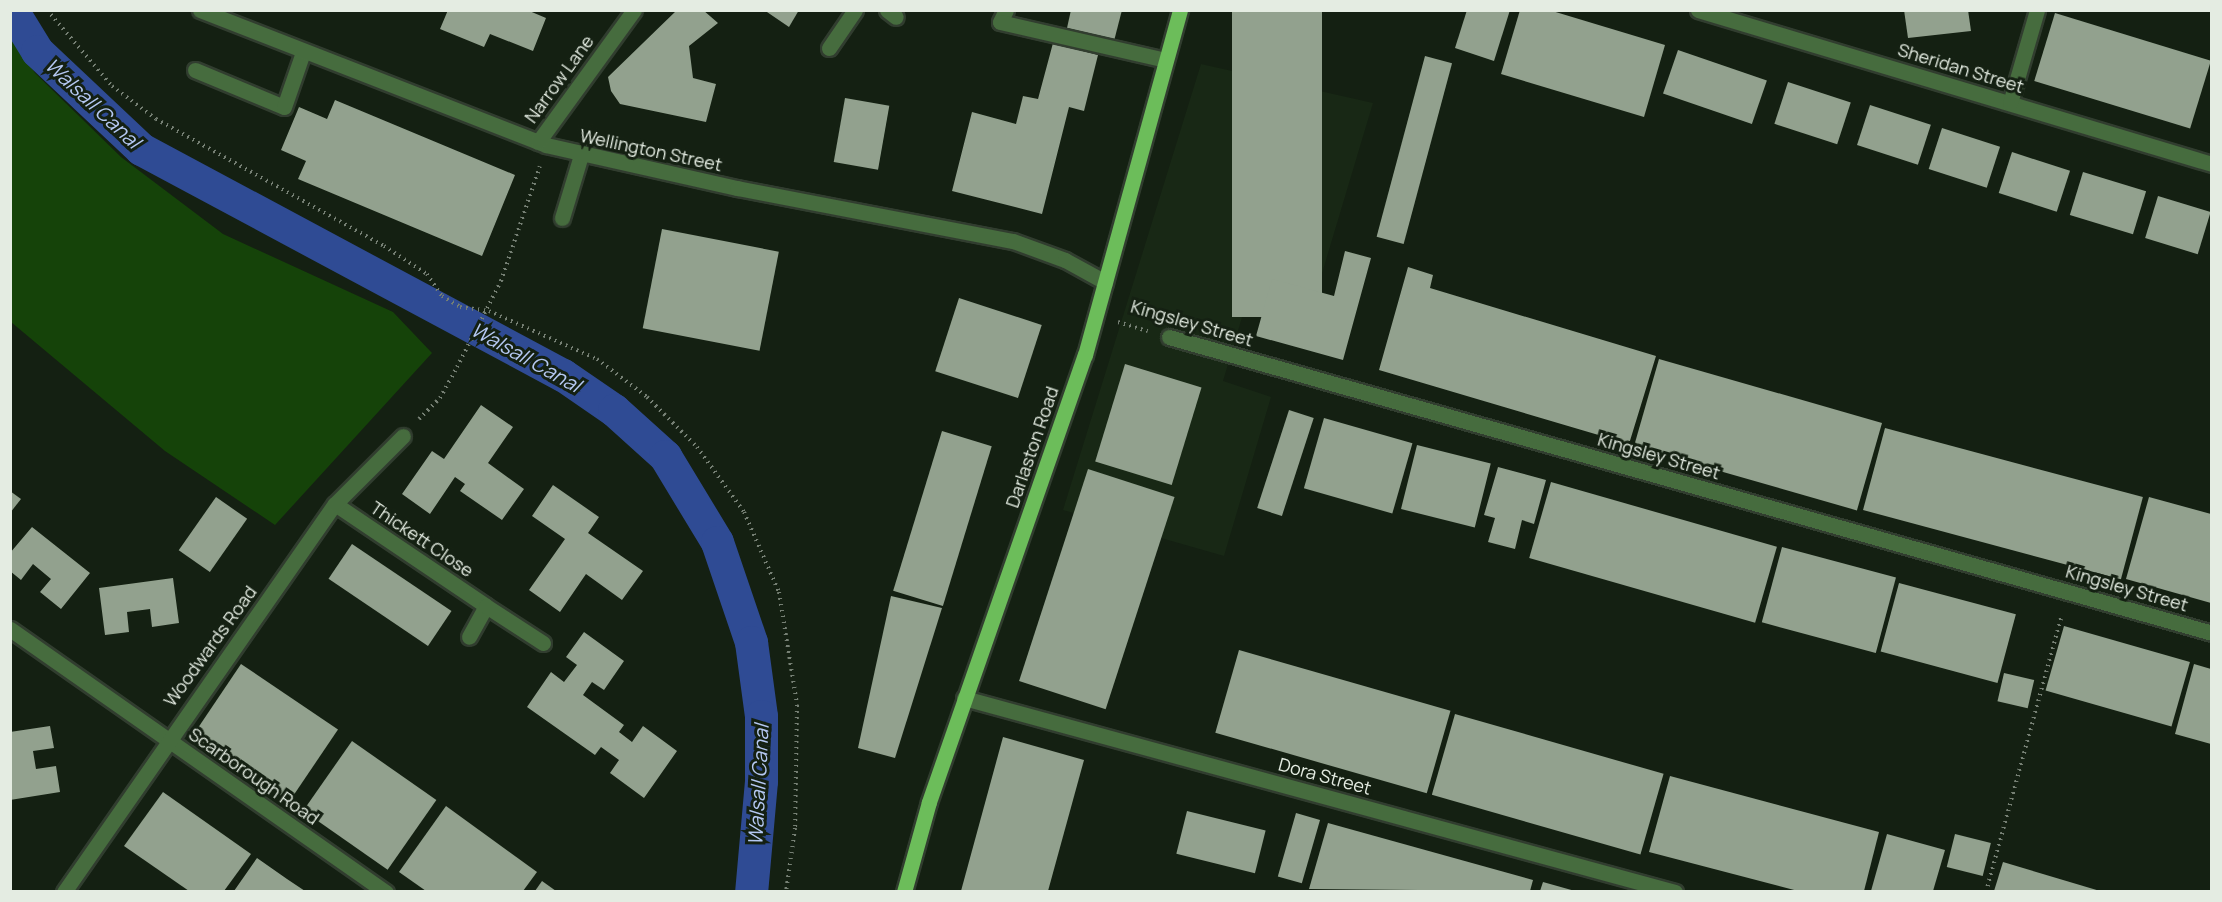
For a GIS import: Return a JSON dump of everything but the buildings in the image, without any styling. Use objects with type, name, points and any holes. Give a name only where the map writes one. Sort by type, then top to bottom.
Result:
[{"type":"main road","name":"Darlaston Road","points":[[904,891],[964,698],[1096,316],[1180,10]]},
{"type":"street","name":"Wellington Street","points":[[200,10],[303,52],[542,143],[581,155],[1013,241],[1065,260],[1106,282]]},
{"type":"street","points":[[829,48],[855,10]]},
{"type":"street","points":[[1006,10],[1000,22],[1166,60]]},
{"type":"street","name":"Sheridan Street","points":[[1698,10],[2211,164]]},
{"type":"street","points":[[2010,103],[2037,10]]},
{"type":"street","name":"Narrow Lane","points":[[542,143],[632,11]]},
{"type":"street","points":[[195,70],[284,107],[303,52]]},
{"type":"street","points":[[562,218],[581,155]]},
{"type":"street","name":"Kingsley Street","points":[[1169,337],[2211,633]]},
{"type":"street","name":"Woodwards Road","points":[[64,891],[167,739],[335,504],[403,436]]},
{"type":"street","name":"Thickett Close","points":[[335,504],[543,643]]},
{"type":"street","points":[[469,637],[486,606]]},
{"type":"street","name":"Scarborough Road","points":[[10,629],[386,891]]},
{"type":"street","name":"Dora Street","points":[[964,698],[1675,891]]},
{"type":"path","points":[[48,10],[112,86],[156,119],[384,246],[428,274],[442,296],[460,307],[489,311],[597,359],[647,397],[697,447],[744,512],[779,592],[797,705],[795,828],[786,891]]},
{"type":"path","name":"Narrow Lane","points":[[403,436],[440,398],[501,281],[542,143]]},
{"type":"path","name":"Kingsley Street","points":[[1096,316],[1169,337]]},
{"type":"path","points":[[1986,891],[2068,592]]},
{"type":"shaded area","points":[[1201,64],[1373,103],[1320,280],[1257,267],[1223,381],[1271,397],[1224,556],[1063,510]]},
{"type":"green space","points":[[10,37],[35,73],[121,157],[223,234],[393,312],[432,353],[275,525],[165,451],[11,322]]},
{"type":"waterway","name":"Walsall Canal","points":[[12,10],[37,51],[141,149],[563,375],[614,410],[665,456],[717,542],[751,642],[761,716],[761,781],[751,892]]}]
